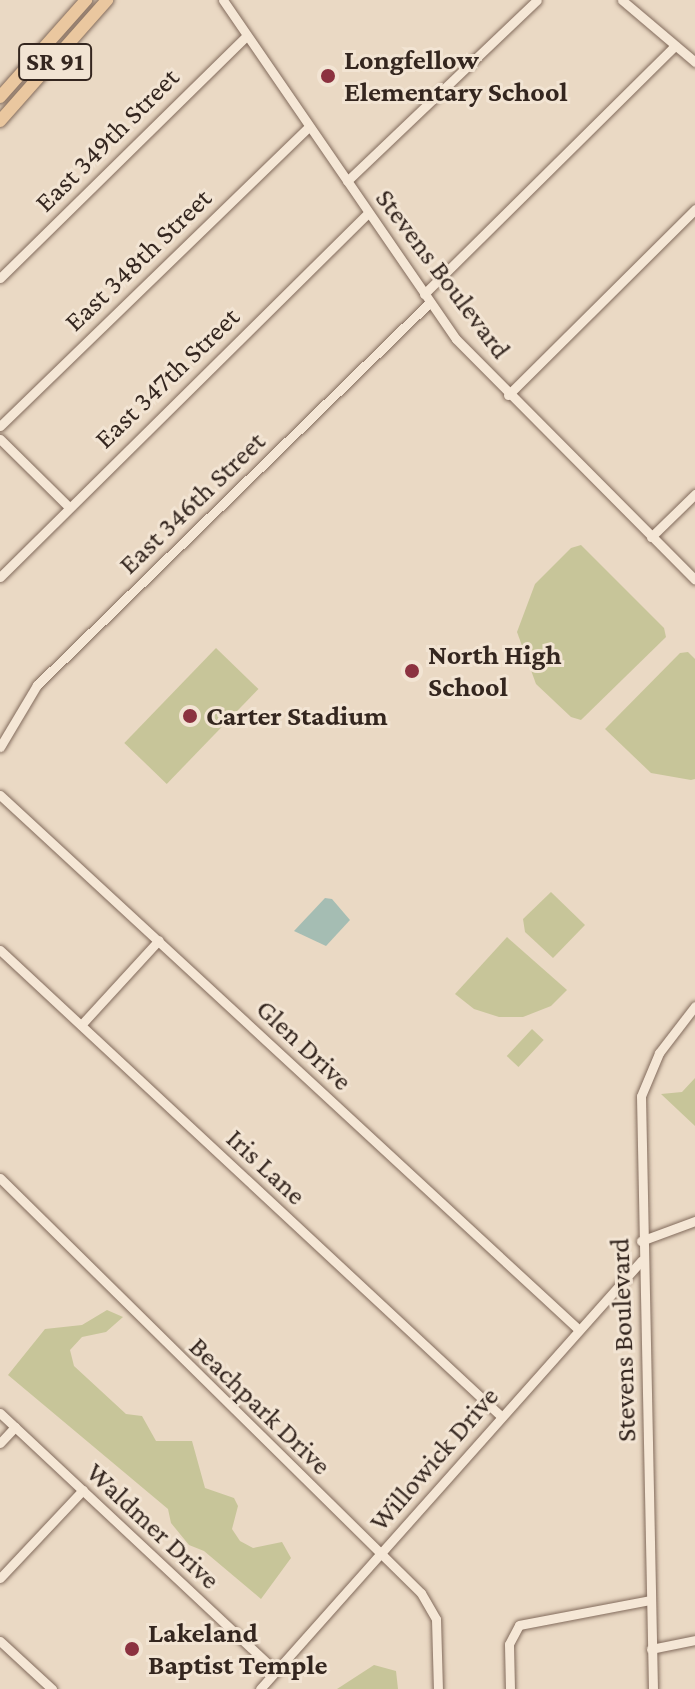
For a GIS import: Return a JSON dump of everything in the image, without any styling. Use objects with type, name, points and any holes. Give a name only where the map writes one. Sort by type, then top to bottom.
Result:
[{"type":"main road","name":"SR 91","points":[[0,97],[86,0]]},
{"type":"main road","name":"SR 91","points":[[0,121],[107,0]]},
{"type":"street","name":"Stevens Boulevard","points":[[223,0],[427,298],[508,395],[695,580]]},
{"type":"street","points":[[347,181],[537,0]]},
{"type":"street","points":[[622,0],[695,62]]},
{"type":"street","name":"East 349th Street","points":[[0,278],[246,36]]},
{"type":"street","name":"East 346th Street","points":[[0,747],[37,685],[427,298],[675,46]]},
{"type":"street","name":"East 348th Street","points":[[0,426],[309,127]]},
{"type":"street","points":[[508,395],[695,209]]},
{"type":"street","name":"East 347th Street","points":[[0,577],[68,506],[368,213]]},
{"type":"street","points":[[0,439],[68,506]]},
{"type":"street","points":[[651,537],[695,494]]},
{"type":"street","name":"Glen Drive","points":[[0,795],[577,1328]]},
{"type":"street","points":[[81,1025],[159,940]]},
{"type":"street","name":"Iris Lane","points":[[0,950],[501,1416]]},
{"type":"street","name":"Stevens Boulevard","points":[[653,1689],[641,1241],[641,1096],[659,1053],[695,1006]]},
{"type":"street","name":"Beachpark Drive","points":[[0,1178],[432,1609],[438,1689]]},
{"type":"street","points":[[641,1241],[695,1221]]},
{"type":"street","name":"Willowick Drive","points":[[260,1689],[577,1328],[642,1260]]},
{"type":"street","name":"Waldmer Drive","points":[[0,1413],[276,1671]]},
{"type":"street","points":[[0,1443],[15,1427]]},
{"type":"street","points":[[0,1578],[83,1490]]},
{"type":"street","points":[[510,1689],[509,1644],[519,1625],[650,1600]]},
{"type":"street","points":[[651,1649],[695,1640]]},
{"type":"street","points":[[0,1641],[52,1689]]},
{"type":"shaded area","points":[[581,545],[664,628],[666,637],[581,720],[571,717],[536,684],[517,632],[535,584],[571,548]]},
{"type":"shaded area","name":"Carter Stadium","points":[[216,648],[258,689],[167,784],[124,743]]},
{"type":"shaded area","points":[[688,652],[695,659],[695,779],[691,780],[651,773],[605,729],[680,653]]},
{"type":"shaded area","points":[[551,892],[585,925],[553,958],[525,932],[523,919]]},
{"type":"shaded area","points":[[325,898],[332,899],[350,920],[326,946],[294,931]]},
{"type":"shaded area","points":[[507,937],[567,990],[551,1006],[523,1017],[499,1017],[474,1009],[455,994]]},
{"type":"shaded area","points":[[532,1029],[544,1040],[518,1067],[507,1056]]},
{"type":"shaded area","points":[[695,1078],[695,1126],[661,1094],[682,1092]]},
{"type":"shaded area","points":[[107,1310],[123,1317],[106,1332],[82,1337],[70,1350],[74,1366],[126,1414],[142,1416],[156,1441],[192,1441],[205,1488],[234,1498],[238,1506],[232,1529],[240,1541],[253,1548],[282,1542],[291,1558],[261,1599],[204,1551],[189,1545],[171,1523],[168,1509],[8,1375],[45,1329],[82,1325]]},
{"type":"shaded area","points":[[374,1665],[396,1671],[398,1689],[337,1689]]},
{"type":"place","name":"Longfellow Elementary School","points":[[328,76]]},
{"type":"place","name":"North High School","points":[[412,671]]},
{"type":"place","name":"Carter Stadium","points":[[190,716]]},
{"type":"place","name":"Lakeland Baptist Temple","points":[[132,1649]]}]
